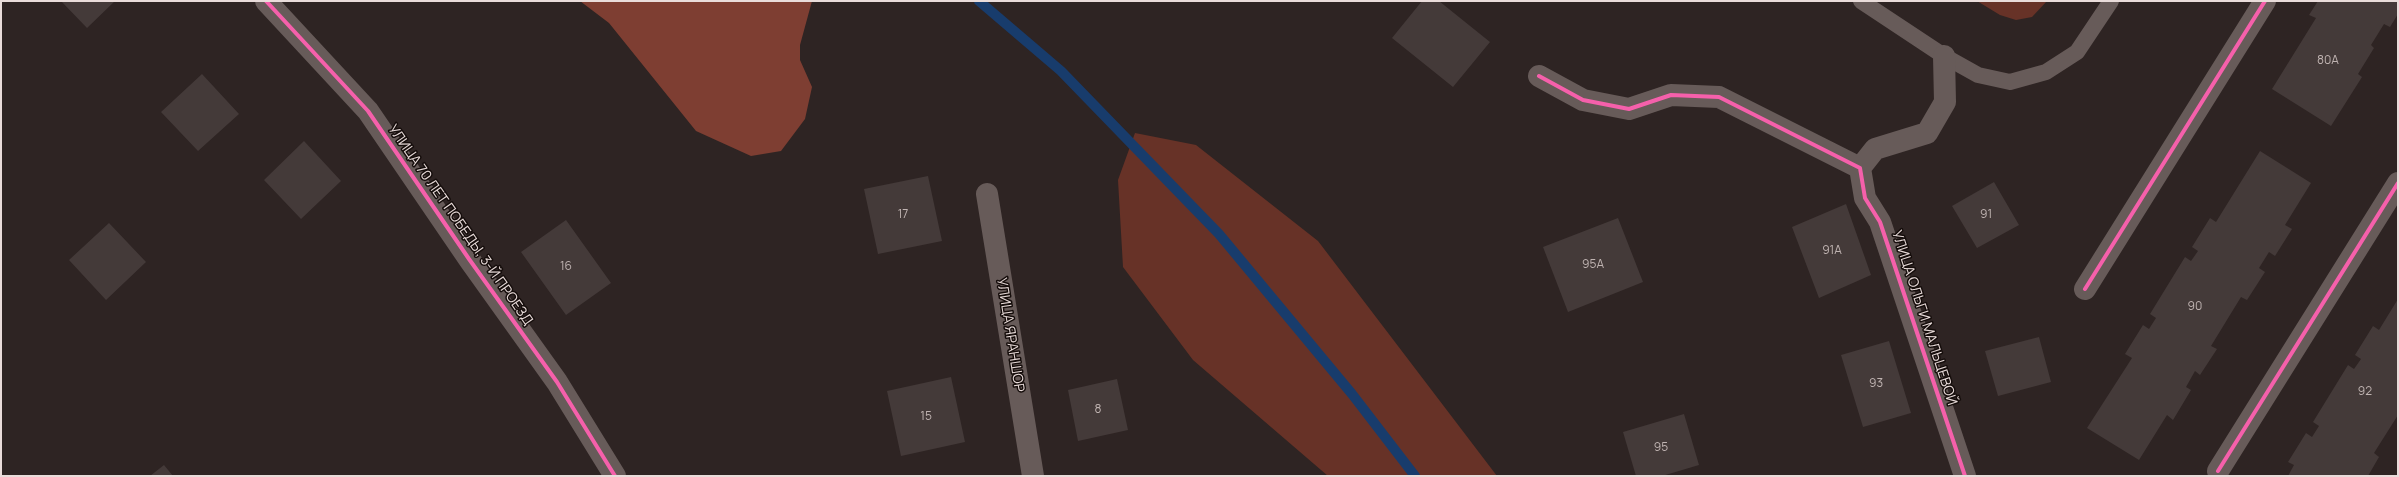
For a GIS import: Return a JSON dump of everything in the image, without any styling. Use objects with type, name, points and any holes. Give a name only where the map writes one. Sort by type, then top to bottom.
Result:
[{"type":"street","name":"УЛИЦА 70 ЛЕТ ПОБЕДЫ, 3-Й ПРОЕЗД","points":[[266,1],[368,111],[557,382],[615,476]]},
{"type":"street","points":[[2085,289],[2264,1]]},
{"type":"street","points":[[1539,76],[1582,100],[1629,109],[1670,95],[1719,96],[1860,168],[1875,149],[1927,134],[1945,102],[1944,56]]},
{"type":"street","name":"УЛИЦА ОЛЬГИ МАЛЬЦЕВОЙ","points":[[1860,168],[1865,198],[1880,222],[1965,476]]},
{"type":"street","name":"УЛИЦА ЯРАНШОР","points":[[987,194],[1033,476]]},
{"type":"street","points":[[2218,472],[2395,196]]},
{"type":"lane","points":[[1861,1],[1944,56],[1978,75],[2010,82],[2046,72],[2077,52],[2111,1]]},
{"type":"shaded area","points":[[580,1],[812,1],[800,45],[800,60],[812,87],[805,119],[781,151],[751,156],[696,131],[609,23]]},
{"type":"shaded area","points":[[1977,1],[2047,1],[2032,17],[2016,20],[2000,15]]},
{"type":"shaded area","points":[[1135,133],[1196,145],[1318,241],[1497,476],[1328,476],[1193,360],[1123,267],[1118,180]]},
{"type":"building","points":[[61,1],[115,1],[87,28]]},
{"type":"building","points":[[1422,1],[1439,1],[1490,42],[1453,87],[1392,38]]},
{"type":"building","points":[[2318,1],[2398,1],[2398,14],[2390,27],[2384,24],[2371,45],[2374,48],[2358,74],[2362,77],[2331,126],[2272,89],[2316,18],[2309,15]]},
{"type":"building","points":[[202,74],[239,114],[198,151],[161,112]]},
{"type":"building","points":[[304,141],[341,181],[301,219],[264,180]]},
{"type":"building","points":[[2260,151],[2311,183],[2285,225],[2292,229],[2275,256],[2269,252],[2259,268],[2265,272],[2247,300],[2241,297],[2211,346],[2217,349],[2200,375],[2195,371],[2186,387],[2191,390],[2173,420],[2167,415],[2139,460],[2087,428],[2132,358],[2125,354],[2143,325],[2149,329],[2156,318],[2150,314],[2185,257],[2191,261],[2198,251],[2192,247],[2210,218],[2216,222]]},
{"type":"building","points":[[928,176],[942,241],[878,254],[864,189]]},
{"type":"building","points":[[1994,182],[2019,225],[1977,248],[1952,206]]},
{"type":"building","points":[[1846,204],[1871,275],[1819,298],[1792,227]]},
{"type":"building","points":[[1618,218],[1643,282],[1568,312],[1543,247]]},
{"type":"building","points":[[566,220],[611,283],[566,315],[521,252]]},
{"type":"building","points":[[109,223],[146,262],[106,300],[69,260]]},
{"type":"building","points":[[2398,299],[2398,415],[2374,453],[2379,457],[2368,476],[2288,476],[2294,465],[2288,462],[2306,433],[2312,437],[2319,426],[2313,422],[2348,365],[2354,369],[2361,359],[2355,355],[2373,326],[2379,330]]},
{"type":"building","points":[[2039,337],[2051,382],[1998,396],[1985,351]]},
{"type":"building","points":[[1889,341],[1911,413],[1863,427],[1841,355]]},
{"type":"building","points":[[951,377],[965,442],[901,456],[887,391]]},
{"type":"building","points":[[1117,379],[1128,430],[1078,441],[1068,390]]},
{"type":"building","points":[[1684,414],[1699,465],[1662,476],[1636,476],[1623,432]]},
{"type":"building","points":[[164,465],[173,476],[150,476]]},
{"type":"waterway","points":[[979,1],[1061,71],[1219,234],[1352,394],[1415,476]]},
{"type":"cycle path","points":[[266,1],[368,111],[469,259],[557,382],[615,476]]},
{"type":"cycle path","points":[[2085,289],[2265,1]]},
{"type":"cycle path","points":[[1539,76],[1583,100],[1629,109],[1671,95],[1719,97],[1860,168],[1865,198],[1880,222],[1965,476]]},
{"type":"cycle path","points":[[2218,471],[2398,183]]}]
